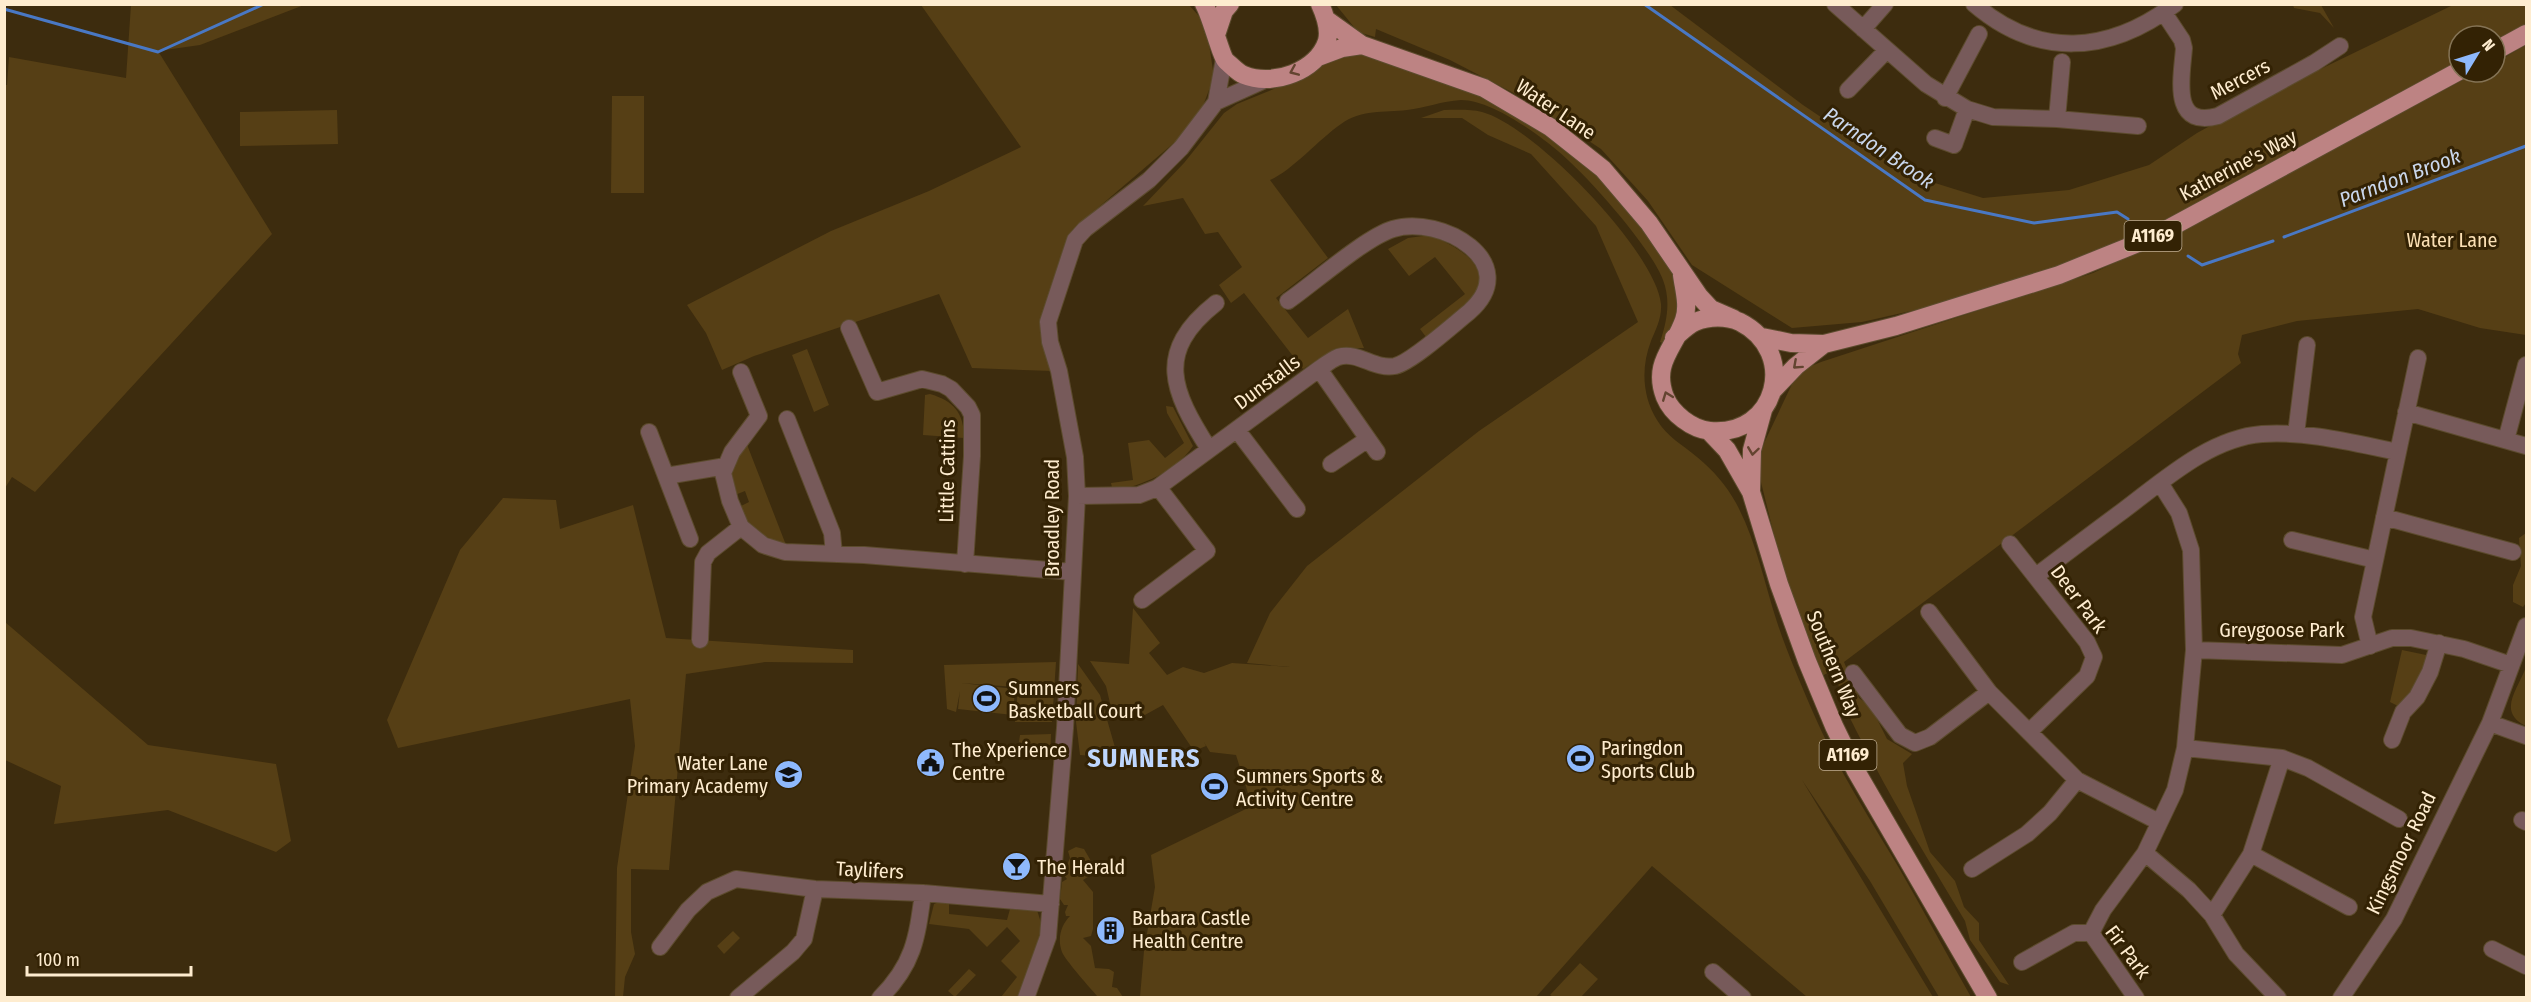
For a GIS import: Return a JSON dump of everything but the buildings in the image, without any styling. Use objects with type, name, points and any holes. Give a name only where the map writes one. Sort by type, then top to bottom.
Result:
[{"type":"main road","points":[[1204,4],[1217,32],[1224,59],[1243,75],[1267,79],[1296,73],[1318,57],[1342,48],[1362,45]]},
{"type":"main road","points":[[1217,32],[1224,11],[1230,4]]},
{"type":"main road","points":[[1318,57],[1327,39],[1324,12]]},
{"type":"main road","name":"Water Lane","points":[[1324,12],[1362,45],[1484,88],[1550,127],[1603,169],[1649,223],[1681,271],[1711,309],[1734,320]]},
{"type":"main road","points":[[2507,44],[2526,34]]},
{"type":"main road","name":"Katherine's Way","points":[[1762,338],[1791,343],[1824,344],[1896,326],[2028,286],[2143,241],[2447,76]]},
{"type":"main road","name":"Water Lane","points":[[1674,338],[1683,321],[1686,306],[1681,271]]},
{"type":"main road","points":[[1714,317],[1734,320],[1753,329],[1762,338],[1772,355],[1773,390],[1763,410],[1748,423],[1736,429],[1709,431],[1686,422],[1672,409],[1665,396],[1661,377],[1662,364],[1674,338],[1694,322],[1714,317]]},
{"type":"main road","name":"Katherine's Way","points":[[1773,390],[1796,366],[1824,344]]},
{"type":"main road","name":"Southern Way","points":[[1751,492],[1752,450],[1763,410]]},
{"type":"main road","name":"Southern Way","points":[[1709,431],[1726,450],[1751,492],[1779,584],[1807,661],[1856,771],[1988,998]]},
{"type":"street","points":[[1835,4],[1945,98],[1967,109],[1993,117],[2057,119],[2138,126]]},
{"type":"street","points":[[1863,29],[1885,4]]},
{"type":"street","points":[[1974,4],[2001,26],[2022,35],[2046,42],[2072,45],[2119,37],[2169,9]]},
{"type":"street","name":"Mercers","points":[[2169,9],[2184,48],[2182,102],[2196,118],[2208,119],[2218,116],[2314,63],[2340,46]]},
{"type":"street","points":[[1945,98],[1979,34]]},
{"type":"street","points":[[1848,90],[1887,50]]},
{"type":"street","name":"Broadley Road","points":[[1216,102],[1224,59]]},
{"type":"street","points":[[2057,119],[2062,62]]},
{"type":"street","name":"Broadley Road","points":[[1026,998],[1048,937],[1064,737],[1077,496],[1075,457],[1059,371],[1050,342],[1048,322],[1075,240],[1085,229],[1165,166],[1216,102],[1267,79]]},
{"type":"street","points":[[1935,138],[1954,145],[1967,109]]},
{"type":"street","points":[[1288,301],[1365,244],[1392,229],[1415,225],[1439,230],[1465,241],[1481,257],[1488,270],[1486,290],[1471,310],[1422,350],[1396,366],[1376,365],[1353,355],[1337,358],[1319,369]]},
{"type":"street","points":[[1209,449],[1185,411],[1175,380],[1178,347],[1187,329],[1216,303]]},
{"type":"street","name":"Little Cattins","points":[[849,328],[877,392],[922,380],[942,384],[951,389],[968,407],[972,416],[972,456],[965,564]]},
{"type":"street","points":[[2296,434],[2307,345]]},
{"type":"street","name":"Greygoose Park","points":[[2370,646],[2363,617],[2418,358]]},
{"type":"street","points":[[2506,440],[2526,365]]},
{"type":"street","name":"Dunstalls","points":[[1077,496],[1139,495],[1158,487],[1319,369],[1372,445],[1331,464]]},
{"type":"street","points":[[741,372],[759,416],[732,453],[723,473],[730,501],[741,527],[764,545],[785,552],[1073,572]]},
{"type":"street","points":[[2406,412],[2526,446]]},
{"type":"street","points":[[788,419],[832,533],[834,554]]},
{"type":"street","points":[[1237,430],[1298,509]]},
{"type":"street","points":[[649,432],[690,539]]},
{"type":"street","points":[[2036,576],[2160,483],[2200,456],[2229,442],[2260,434],[2296,434],[2398,452]]},
{"type":"street","points":[[666,476],[726,466]]},
{"type":"street","name":"Greygoose Park","points":[[2091,933],[2103,910],[2145,853],[2175,790],[2185,748],[2194,650],[2191,549],[2179,513],[2160,483]]},
{"type":"street","points":[[1142,600],[1207,551],[1158,487]]},
{"type":"street","points":[[2384,517],[2513,552]]},
{"type":"street","points":[[700,640],[703,562],[708,553],[741,527]]},
{"type":"street","points":[[2292,540],[2375,560]]},
{"type":"street","name":"Deer Park","points":[[2010,544],[2087,642],[2094,657],[2088,676],[2029,732]]},
{"type":"street","points":[[1929,612],[1989,692],[2077,780],[2159,822]]},
{"type":"street","name":"Kingsmoor Road","points":[[2341,998],[2394,919],[2490,723],[2526,626]]},
{"type":"street","name":"Greygoose Park","points":[[2194,650],[2342,655],[2392,638],[2422,639],[2511,665]]},
{"type":"street","points":[[2392,740],[2403,712],[2417,697],[2430,672],[2439,643]]},
{"type":"street","points":[[1852,673],[1900,735],[1915,743],[1930,736],[1989,692]]},
{"type":"street","points":[[2490,723],[2526,736]]},
{"type":"street","points":[[2185,748],[2282,758],[2308,768],[2399,819]]},
{"type":"street","points":[[2212,915],[2251,854],[2282,758]]},
{"type":"street","points":[[1972,869],[2027,834],[2049,813],[2077,780]]},
{"type":"street","points":[[2145,853],[2189,890],[2212,915],[2236,954],[2278,998]]},
{"type":"street","points":[[2251,854],[2349,907]]},
{"type":"street","name":"Taylifers","points":[[660,947],[683,915],[707,891],[736,879],[815,889],[923,893],[1051,904]]},
{"type":"street","name":"Taylifers","points":[[738,998],[793,952],[804,939],[815,889]]},
{"type":"street","name":"Taylifers","points":[[880,998],[908,964],[917,936],[923,893]]},
{"type":"street","name":"Fir Park","points":[[2022,962],[2074,933],[2091,933],[2136,998]]},
{"type":"street","points":[[2492,949],[2526,966]]},
{"type":"street","points":[[1713,972],[1743,998]]},
{"type":"green space","points":[[131,5],[304,5],[200,45],[158,51],[272,234],[35,492],[12,477],[5,488],[4,85],[7,85],[9,57],[126,78]]},
{"type":"green space","points":[[921,5],[1189,5],[1206,24],[1214,77],[1196,124],[1072,230],[1045,321],[1052,371],[972,368],[939,294],[754,356],[722,370],[706,333],[687,305],[831,231],[929,191],[1021,147]]},
{"type":"green space","points":[[1336,5],[1670,5],[1803,105],[1876,154],[1919,178],[1983,198],[2069,190],[2149,165],[2197,133],[2263,97],[2453,5],[2526,5],[2526,30],[2507,40],[2507,24],[2447,24],[2447,72],[2224,198],[2035,283],[1862,322],[1792,328],[1692,265],[1648,201],[1601,149],[1527,100],[1450,60],[1376,29],[1375,37],[1358,32]]},
{"type":"green space","points":[[2293,5],[2321,5],[2334,28],[2320,13],[2294,8]]},
{"type":"green space","points":[[2526,45],[2526,335],[2480,328],[2418,309],[2297,321],[2242,335],[2238,354],[2241,363],[1844,662],[1859,698],[1871,707],[1887,739],[1912,754],[1903,763],[1907,786],[1930,852],[1955,881],[1964,907],[1979,923],[1979,940],[2009,985],[2000,982],[1970,940],[1965,921],[1877,771],[1846,710],[1839,689],[1837,668],[1820,677],[1782,567],[1759,474],[1759,458],[1793,382],[1806,368],[1821,362],[2093,273],[2165,239],[2456,84],[2507,84],[2507,56]]},
{"type":"green space","points":[[1356,50],[1483,94],[1532,120],[1609,183],[1676,275],[1678,318],[1667,345],[1660,342],[1667,311],[1667,296],[1663,280],[1631,229],[1581,172],[1553,147],[1497,110],[1472,101],[1461,100],[1414,109],[1373,112],[1349,119],[1288,169],[1270,180],[1328,258],[1276,298],[1308,338],[1348,309],[1364,348],[1336,348],[1303,369],[1244,293],[1231,303],[1219,285],[1242,267],[1218,232],[1205,234],[1183,198],[1143,206],[1184,163],[1224,113],[1237,104],[1311,74],[1326,60]]},
{"type":"green space","points":[[612,96],[644,96],[644,193],[611,193]]},
{"type":"green space","points":[[337,110],[338,144],[240,146],[240,112]]},
{"type":"green space","points":[[1444,110],[1482,112],[1504,122],[1531,140],[1589,193],[1638,254],[1654,281],[1661,304],[1660,319],[1648,351],[1645,371],[1646,391],[1652,411],[1666,431],[1714,473],[1736,503],[1754,546],[1786,647],[1825,738],[1971,997],[1939,997],[1870,881],[1802,780],[1933,997],[1807,997],[1652,866],[1536,997],[1140,997],[1144,951],[1155,887],[1151,855],[1252,806],[1236,755],[1210,752],[1204,742],[1206,746],[1194,751],[1163,705],[1143,716],[1113,716],[1106,686],[1090,661],[1129,664],[1133,608],[1160,643],[1149,653],[1167,675],[1183,667],[1204,673],[1232,663],[1290,667],[1247,663],[1270,613],[1307,566],[1479,431],[1638,322],[1596,226],[1531,154],[1488,135],[1462,118],[1421,118]]},
{"type":"green space","points":[[1430,235],[1455,247],[1470,259],[1480,274],[1482,283],[1469,302],[1426,337],[1420,329],[1465,294],[1435,257],[1409,276],[1388,249],[1408,238]]},
{"type":"green space","points":[[807,349],[829,405],[814,412],[792,355]]},
{"type":"green space","points":[[930,394],[945,400],[956,409],[964,429],[964,438],[923,435],[925,395]]},
{"type":"green space","points":[[1166,406],[1173,407],[1193,446],[1177,463],[1158,476],[1113,492],[1111,483],[1133,480],[1128,443],[1149,440],[1165,458],[1184,443],[1167,413]]},
{"type":"green space","points":[[746,442],[786,545],[755,533],[739,507],[749,502],[745,491],[735,495],[730,464]]},
{"type":"green space","points":[[503,498],[556,500],[560,529],[633,505],[666,638],[853,650],[853,663],[765,662],[686,674],[669,870],[631,869],[631,932],[635,954],[625,977],[623,997],[615,997],[617,868],[635,746],[630,699],[398,748],[387,720],[460,550]]},
{"type":"green space","points":[[2526,533],[2526,603],[2523,607],[2513,602],[2513,585],[2521,566],[2519,538]]},
{"type":"green space","points":[[5,622],[148,745],[276,764],[291,841],[276,852],[168,810],[54,824],[61,786],[5,760]]},
{"type":"green space","points":[[2402,650],[2431,656],[2404,709],[2390,702]]},
{"type":"green space","points":[[1056,662],[1052,722],[1015,722],[1018,689],[1016,687],[961,683],[1015,689],[1013,715],[958,709],[960,691],[956,712],[947,709],[944,665]]},
{"type":"green space","points":[[1078,664],[1100,695],[1118,758],[1080,755],[1076,722]]},
{"type":"green space","points":[[2526,667],[2526,726],[2512,714],[2511,708],[2514,693]]},
{"type":"green space","points":[[1051,734],[1050,759],[1013,759],[1014,754],[1021,752],[1020,735]]},
{"type":"green space","points":[[1076,847],[1084,849],[1095,868],[1091,875],[1083,880],[1093,892],[1093,929],[1091,936],[1083,938],[1091,946],[1095,968],[1109,969],[1114,972],[1112,987],[1117,988],[1123,997],[1098,997],[1062,952],[1061,932],[1070,916],[1066,916],[1065,912],[1068,905],[1064,905],[1060,899],[1062,882],[1067,879],[1063,874],[1070,858],[1068,851]]},
{"type":"green space","points":[[949,901],[949,914],[1007,920],[1010,909],[1037,910],[1042,926],[1026,985],[1020,997],[1001,997],[1017,977],[1001,961],[1020,941],[1007,927],[987,947],[969,929],[929,924],[934,904]]},
{"type":"green space","points":[[733,931],[740,938],[724,954],[717,946]]},
{"type":"green space","points":[[1580,963],[1598,979],[1581,997],[1553,997],[1550,995]]},
{"type":"green space","points":[[969,969],[976,975],[955,997],[948,991]]},
{"type":"waterway","points":[[4,9],[158,52],[264,4]]},
{"type":"waterway","name":"Parndon Brook","points":[[1644,4],[1925,200],[2034,223],[2117,212],[2128,219]]},
{"type":"waterway","name":"Parndon Brook","points":[[2284,237],[2526,146]]},
{"type":"waterway","name":"Parndon Brook","points":[[2188,256],[2202,265],[2273,241]]},
{"type":"place","name":"Sumners Basketball Court","points":[[987,699]]},
{"type":"place","name":"Paringdon Sports Club","points":[[1580,759]]},
{"type":"place","name":"The Xperience Centre","points":[[931,762]]},
{"type":"place","name":"Water Lane Primary Academy","points":[[789,775]]},
{"type":"place","name":"Sumners Sports & Activity Centre","points":[[1215,787]]},
{"type":"place","name":"The Herald","points":[[1016,867]]},
{"type":"place","name":"Barbara Castle Health Centre","points":[[1111,930]]},
{"type":"district","name":"SUMNERS","points":[[1144,758]]}]
